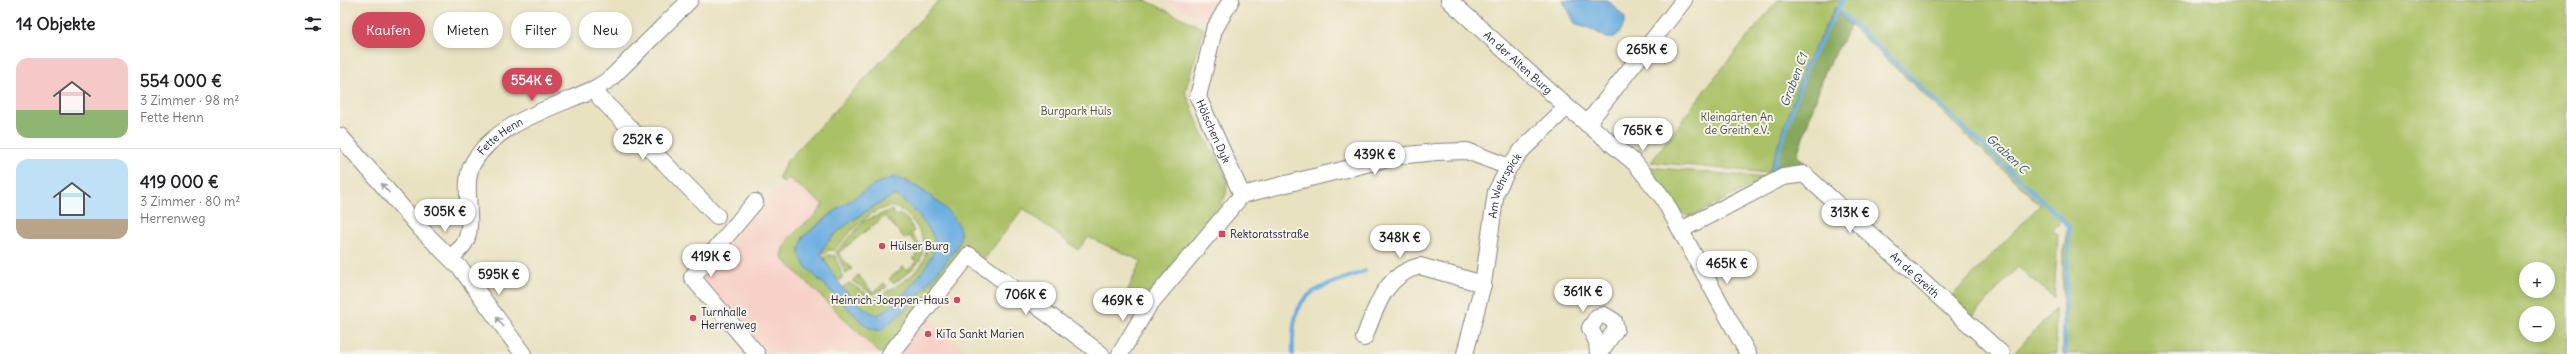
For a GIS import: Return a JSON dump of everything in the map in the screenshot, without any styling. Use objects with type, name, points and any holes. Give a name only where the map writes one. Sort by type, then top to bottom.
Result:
[{"type":"street","name":"Fette Henn","points":[[451,257],[465,243],[469,174],[473,163],[504,132],[596,88],[610,79],[690,0]]},
{"type":"street","name":"Hölschen Dyk","points":[[1231,0],[1214,30],[1198,97],[1242,194]]},
{"type":"street","name":"An der Alten Burg","points":[[1449,0],[1567,107],[1635,163],[1663,198],[1748,354]]},
{"type":"street","points":[[1587,124],[1684,0]]},
{"type":"street","points":[[596,88],[600,98],[716,216]]},
{"type":"street","name":"Am Wehrspick","points":[[1465,354],[1484,284],[1496,192],[1509,167],[1523,149],[1567,107]]},
{"type":"street","points":[[340,136],[420,228],[451,257],[523,354]]},
{"type":"street","points":[[1120,354],[1149,305],[1242,194],[1398,156],[1436,152],[1467,152],[1509,167]]},
{"type":"street","name":"An de Greith","points":[[1681,230],[1783,177],[1804,174],[2002,354]]},
{"type":"street","points":[[755,202],[692,277],[757,354]]},
{"type":"street","points":[[890,354],[969,255],[1101,354]]},
{"type":"street","points":[[1364,338],[1381,294],[1388,285],[1412,268],[1420,266],[1484,284]]},
{"type":"shaded area","points":[[1165,0],[1219,0],[1207,21]]},
{"type":"shaded area","points":[[787,178],[824,204],[821,210],[800,226],[783,248],[782,258],[878,354],[770,354],[702,279],[703,275],[723,254],[772,192],[778,192]]},
{"type":"shaded area","name":"KiTa Sankt Marien","points":[[925,315],[970,354],[893,354]]},
{"type":"green space","name":"Burgpark Hüls","points":[[939,0],[1145,0],[1204,29],[1185,91],[1203,135],[1222,166],[1227,181],[1226,195],[1219,208],[1143,302],[1126,294],[1141,261],[1088,237],[1078,250],[1023,208],[983,261],[967,248],[884,353],[879,353],[782,258],[784,248],[788,240],[794,233],[814,217],[823,204],[788,178],[784,182],[778,179],[787,161]],"holes":[[[906,180],[929,195],[947,211],[960,241],[954,252],[909,307],[879,331],[867,327],[805,266],[803,237],[840,207]]]},
{"type":"green space","name":"Kleingärten An de Greith e.V.","points":[[1778,0],[2567,0],[2567,354],[2063,354],[2063,252],[2068,226],[2062,221],[2052,230],[2058,234],[2054,298],[2018,267],[1971,318],[1950,298],[2040,205],[1839,14],[1836,7],[1805,66],[1769,173],[1651,162],[1710,83]]},
{"type":"green space","points":[[1836,7],[1840,12],[1839,14],[1851,25],[1825,72],[1797,155],[1809,167],[1792,166],[1775,173],[1769,173],[1805,66]]},
{"type":"green space","points":[[1648,167],[1766,178],[1695,215],[1687,216],[1679,210]]},
{"type":"green space","points":[[895,195],[914,210],[921,218],[932,234],[935,241],[935,247],[932,256],[911,286],[885,311],[877,315],[869,312],[842,288],[849,283],[872,297],[877,298],[903,282],[915,272],[924,260],[926,253],[921,235],[910,217],[895,207],[887,207],[879,210],[864,219],[834,250],[828,250],[823,256],[821,254],[832,237],[853,220]]},
{"type":"green space","points":[[892,210],[894,211],[893,214],[897,216],[899,214],[908,220],[914,231],[911,234],[922,249],[920,260],[912,270],[897,281],[893,283],[889,279],[903,267],[907,270],[916,262],[913,258],[921,250],[909,236],[905,239],[885,216],[838,253],[852,269],[846,274],[836,252],[864,221]]},
{"type":"green space","points":[[828,255],[835,256],[843,277],[837,282],[824,258]]},
{"type":"green space","points":[[858,275],[873,293],[884,283],[887,287],[873,294],[852,281]]},
{"type":"green space","points":[[2055,309],[2056,354],[2013,354]]},
{"type":"water","points":[[1563,0],[1608,0],[1625,18],[1622,29],[1614,37],[1607,38],[1589,28],[1576,25]]},
{"type":"water","points":[[895,177],[913,185],[934,198],[943,206],[957,223],[960,231],[959,242],[954,252],[909,307],[880,331],[867,327],[805,266],[799,253],[803,237],[840,207],[877,183]],"holes":[[[895,195],[914,210],[927,226],[935,241],[935,247],[926,265],[911,286],[885,311],[877,315],[859,304],[851,297],[838,281],[821,254],[832,237],[853,220]]]},
{"type":"waterway","name":"Graben C1","points":[[1772,171],[1807,66],[1843,0]]},
{"type":"waterway","name":"Graben C","points":[[1838,9],[2069,226],[2064,329],[2066,354]]},
{"type":"waterway","points":[[1293,354],[1293,332],[1296,316],[1301,304],[1308,295],[1331,283],[1365,271]]},
{"type":"place","name":"Rektoratsstraße","points":[[1222,234]]},
{"type":"place","name":"Hülser Burg","points":[[882,246]]},
{"type":"place","name":"Heinrich-Joeppen-Haus","points":[[957,300]]},
{"type":"place","name":"Turnhalle Herrenweg","points":[[693,318]]},
{"type":"place","name":"KiTa Sankt Marien","points":[[928,334]]}]
